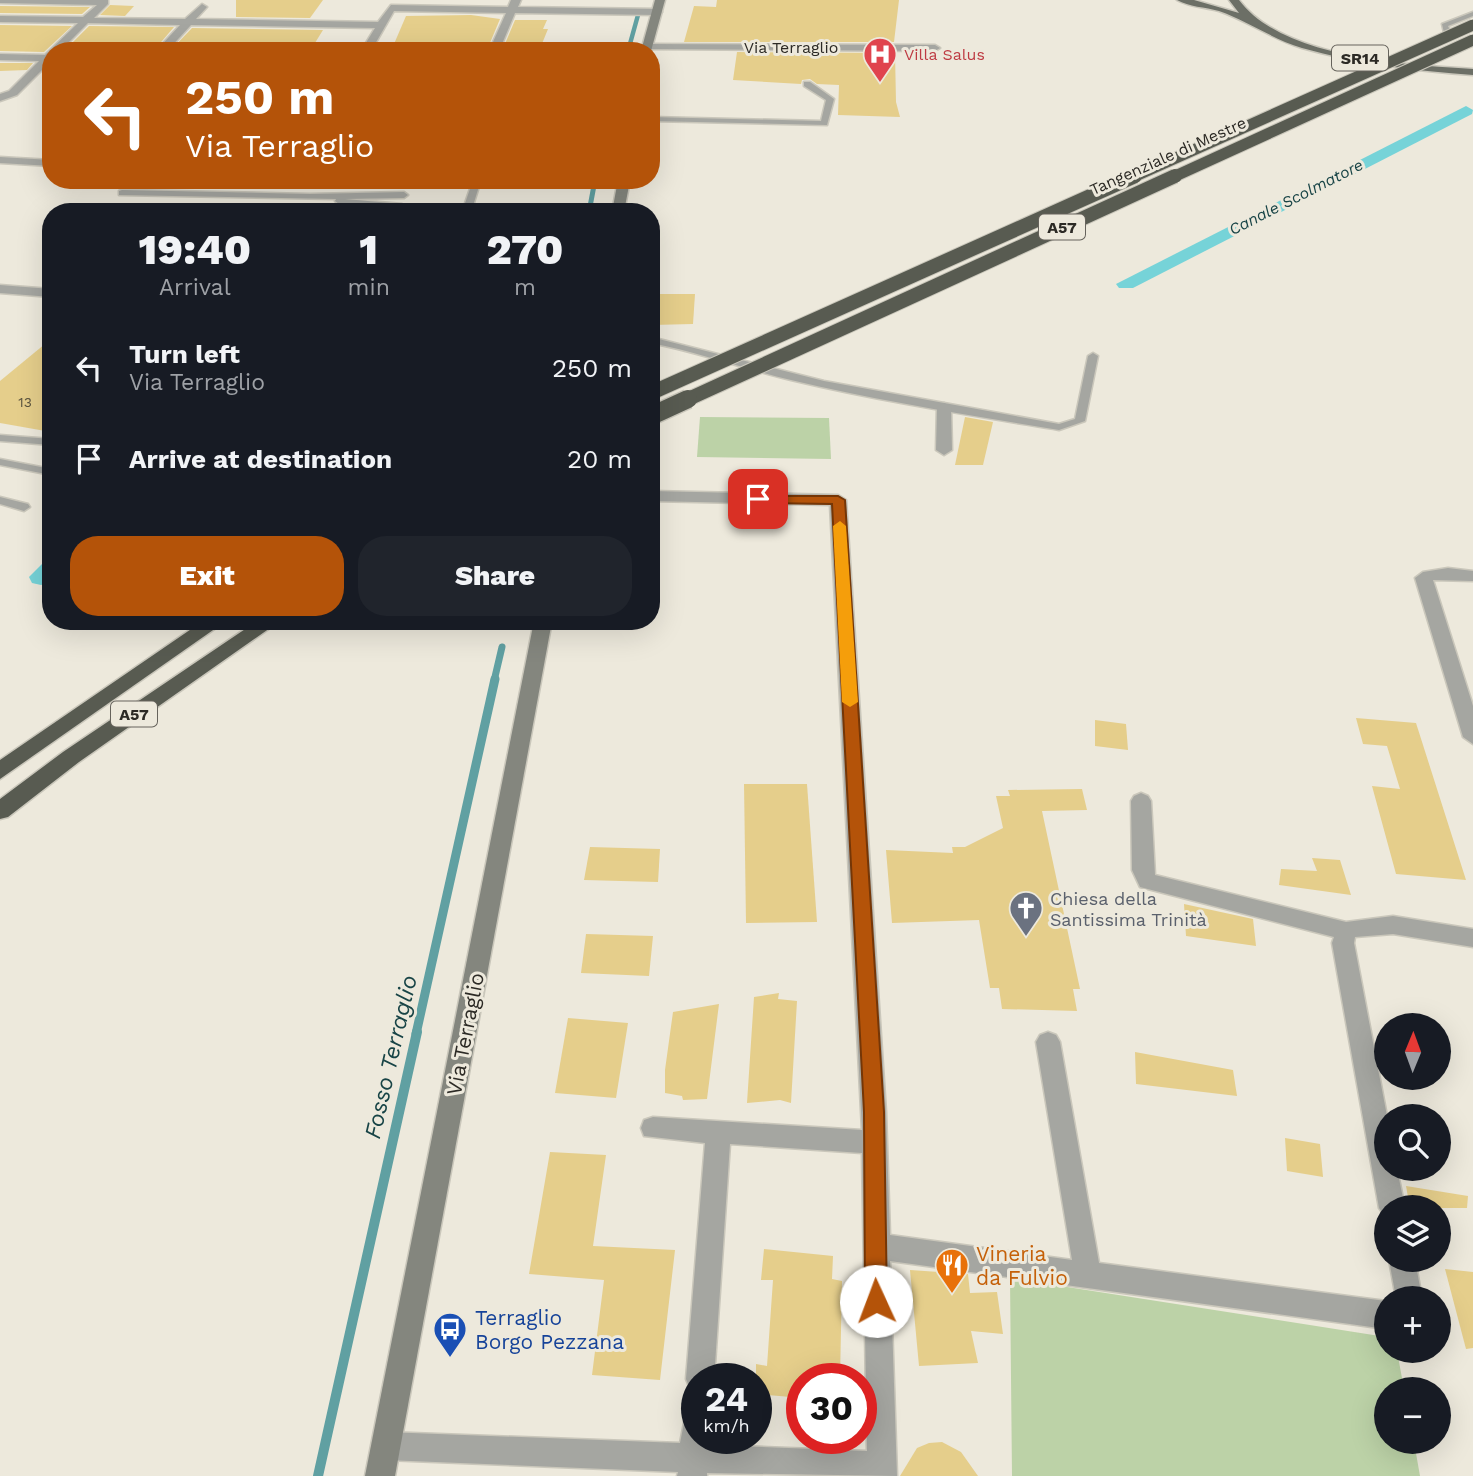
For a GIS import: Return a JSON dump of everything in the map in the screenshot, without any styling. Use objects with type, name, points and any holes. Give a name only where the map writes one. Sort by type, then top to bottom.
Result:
[{"type":"highway","name":"Tangenziale di Mestre","points":[[660,389],[1473,25]]},
{"type":"highway","name":"Tangenziale di Mestre","points":[[660,412],[1473,40]]},
{"type":"highway","name":"A57","points":[[0,771],[204,630]]},
{"type":"highway","name":"A57","points":[[5,809],[258,630]]},
{"type":"main road","name":"Via Terraglio","points":[[647,42],[646,12],[660,0]]},
{"type":"main road","name":"SR14","points":[[1182,0],[1221,9],[1288,39],[1343,55],[1473,72]]},
{"type":"main road","name":"SR14","points":[[1234,0],[1239,10],[1253,23]]},
{"type":"main road","name":"Via Terraglio","points":[[380,1476],[542,630]]},
{"type":"street","points":[[0,0],[105,2],[63,42]]},
{"type":"street","points":[[371,42],[391,8],[514,5],[646,12]]},
{"type":"street","points":[[498,42],[514,5]]},
{"type":"street","points":[[169,42],[202,7]]},
{"type":"street","points":[[0,19],[381,25]]},
{"type":"street","name":"Via Terraglio","points":[[660,49],[935,48]]},
{"type":"street","points":[[0,57],[42,55]]},
{"type":"street","points":[[0,98],[13,93],[42,63]]},
{"type":"street","points":[[0,160],[42,162]]},
{"type":"street","points":[[0,289],[42,292]]},
{"type":"street","points":[[944,407],[944,450]]},
{"type":"street","points":[[386,1446],[693,1468],[882,1471],[874,1142],[838,500],[660,496]]},
{"type":"street","points":[[1473,576],[1450,574],[1428,575],[1424,578],[1465,691],[1473,737]]},
{"type":"street","points":[[1141,801],[1143,870],[1147,881],[1346,931],[1364,926],[1390,926],[1473,938]]},
{"type":"street","points":[[1346,931],[1343,943],[1390,1195]]},
{"type":"street","points":[[1048,1042],[1088,1275]]},
{"type":"street","points":[[653,1128],[874,1142]]},
{"type":"street","points":[[701,1363],[718,1134]]},
{"type":"street","points":[[875,1247],[1374,1313]]},
{"type":"lane","points":[[1448,35],[1444,25],[1473,14]]},
{"type":"lane","points":[[1448,50],[1473,47]]},
{"type":"lane","points":[[660,120],[824,123],[830,99],[807,84]]},
{"type":"lane","points":[[122,193],[310,197],[405,191],[400,203]]},
{"type":"lane","points":[[310,197],[349,203]]},
{"type":"lane","points":[[660,342],[686,346],[788,376],[944,407],[1069,426],[1080,421],[1093,356]]},
{"type":"lane","points":[[0,438],[42,441]]},
{"type":"lane","points":[[0,462],[42,470]]},
{"type":"lane","points":[[0,500],[24,507]]},
{"type":"green space","points":[[700,417],[829,418],[831,459],[697,457]]},
{"type":"green space","points":[[1010,1278],[1374,1335],[1374,1363],[1399,1363],[1402,1377],[1374,1377],[1374,1454],[1416,1454],[1420,1476],[1012,1476]]},
{"type":"building","points":[[236,0],[323,0],[310,18],[236,17]]},
{"type":"building","points":[[717,0],[899,0],[894,42],[684,42],[694,6],[716,7]]},
{"type":"building","points":[[110,5],[134,6],[125,16],[100,15]]},
{"type":"building","points":[[0,6],[90,7],[82,14],[0,13]]},
{"type":"building","points":[[471,15],[500,19],[490,42],[395,42],[406,16]]},
{"type":"building","points":[[515,20],[547,20],[543,29],[548,29],[543,42],[506,42]]},
{"type":"building","points":[[0,25],[72,26],[55,42],[42,42],[42,52],[0,51]]},
{"type":"building","points":[[89,26],[174,27],[161,42],[73,42]]},
{"type":"building","points":[[192,28],[323,30],[316,42],[179,42]]},
{"type":"building","points":[[737,52],[895,53],[896,102],[900,117],[838,115],[839,85],[817,84],[810,79],[802,80],[801,84],[733,80]]},
{"type":"building","points":[[0,63],[33,63],[27,70],[0,71]]},
{"type":"building","points":[[660,294],[695,294],[693,324],[660,325]]},
{"type":"building","points":[[42,346],[42,430],[0,423],[0,381]]},
{"type":"building","points":[[965,417],[993,422],[983,465],[955,465]]},
{"type":"building","points":[[1356,718],[1416,723],[1466,880],[1396,874],[1372,786],[1400,789],[1387,746],[1363,744]]},
{"type":"building","points":[[1095,720],[1126,724],[1128,750],[1095,746]]},
{"type":"building","points":[[744,784],[807,784],[817,922],[746,923]]},
{"type":"building","points":[[1082,789],[1087,810],[1042,811],[1080,989],[1073,989],[1077,1011],[1002,1009],[999,988],[990,988],[979,920],[892,923],[886,850],[953,853],[952,847],[965,847],[1003,828],[996,796],[1010,796],[1008,790]]},
{"type":"building","points":[[590,847],[660,849],[658,882],[584,880]]},
{"type":"building","points":[[1312,858],[1340,860],[1351,895],[1279,885],[1281,869],[1317,871]]},
{"type":"building","points":[[1184,904],[1253,919],[1256,946],[1186,936]]},
{"type":"building","points":[[586,934],[653,936],[649,976],[581,973]]},
{"type":"building","points":[[779,993],[778,999],[797,1001],[791,1103],[780,1100],[747,1103],[754,997]]},
{"type":"building","points":[[719,1004],[707,1099],[683,1100],[682,1096],[665,1093],[665,1070],[673,1012]]},
{"type":"building","points":[[568,1018],[628,1023],[616,1098],[555,1093]]},
{"type":"building","points":[[1135,1052],[1233,1070],[1237,1096],[1136,1084]]},
{"type":"building","points":[[1285,1138],[1320,1144],[1323,1177],[1287,1171]]},
{"type":"building","points":[[550,1152],[606,1155],[593,1246],[675,1250],[660,1380],[592,1375],[604,1280],[529,1274]]},
{"type":"building","points":[[1406,1186],[1468,1196],[1467,1208],[1451,1208],[1451,1195],[1408,1195]]},
{"type":"building","points":[[764,1249],[833,1256],[832,1279],[842,1281],[840,1363],[786,1363],[786,1397],[772,1395],[772,1363],[767,1363],[773,1280],[761,1280]]},
{"type":"building","points":[[910,1270],[968,1274],[970,1293],[997,1292],[1003,1334],[971,1331],[978,1363],[919,1366]]},
{"type":"building","points":[[1451,1270],[1473,1272],[1473,1348],[1466,1349],[1446,1272],[1451,1272]]},
{"type":"building","points":[[942,1442],[961,1452],[978,1476],[900,1476],[917,1448]]},
{"type":"waterway","name":"Fosso Terraglio","points":[[630,42],[638,15]]},
{"type":"waterway","name":"Canale Scolmatore","points":[[1126,284],[1466,111]]},
{"type":"waterway","name":"Fosso Terraglio","points":[[591,203],[593,189]]},
{"type":"waterway","name":"Fosso Terraglio","points":[[494,681],[502,647]]},
{"type":"waterway","name":"Fosso Terraglio","points":[[416,1034],[495,679]]},
{"type":"waterway","name":"Fosso Terraglio","points":[[318,1476],[417,1032]]},
{"type":"slow traffic","points":[[840,526],[850,702]]},
{"type":"place","name":"Villa Salus","points":[[880,84]]},
{"type":"place","name":"Chiesa della Santissima Trinità","points":[[1026,938]]},
{"type":"place","name":"Vineria da Fulvio","points":[[952,1295]]},
{"type":"place","name":"Terraglio Borgo Pezzana","points":[[450,1359]]},
{"type":"route","points":[[758,499],[838,500],[874,1112],[876,1301]]}]
